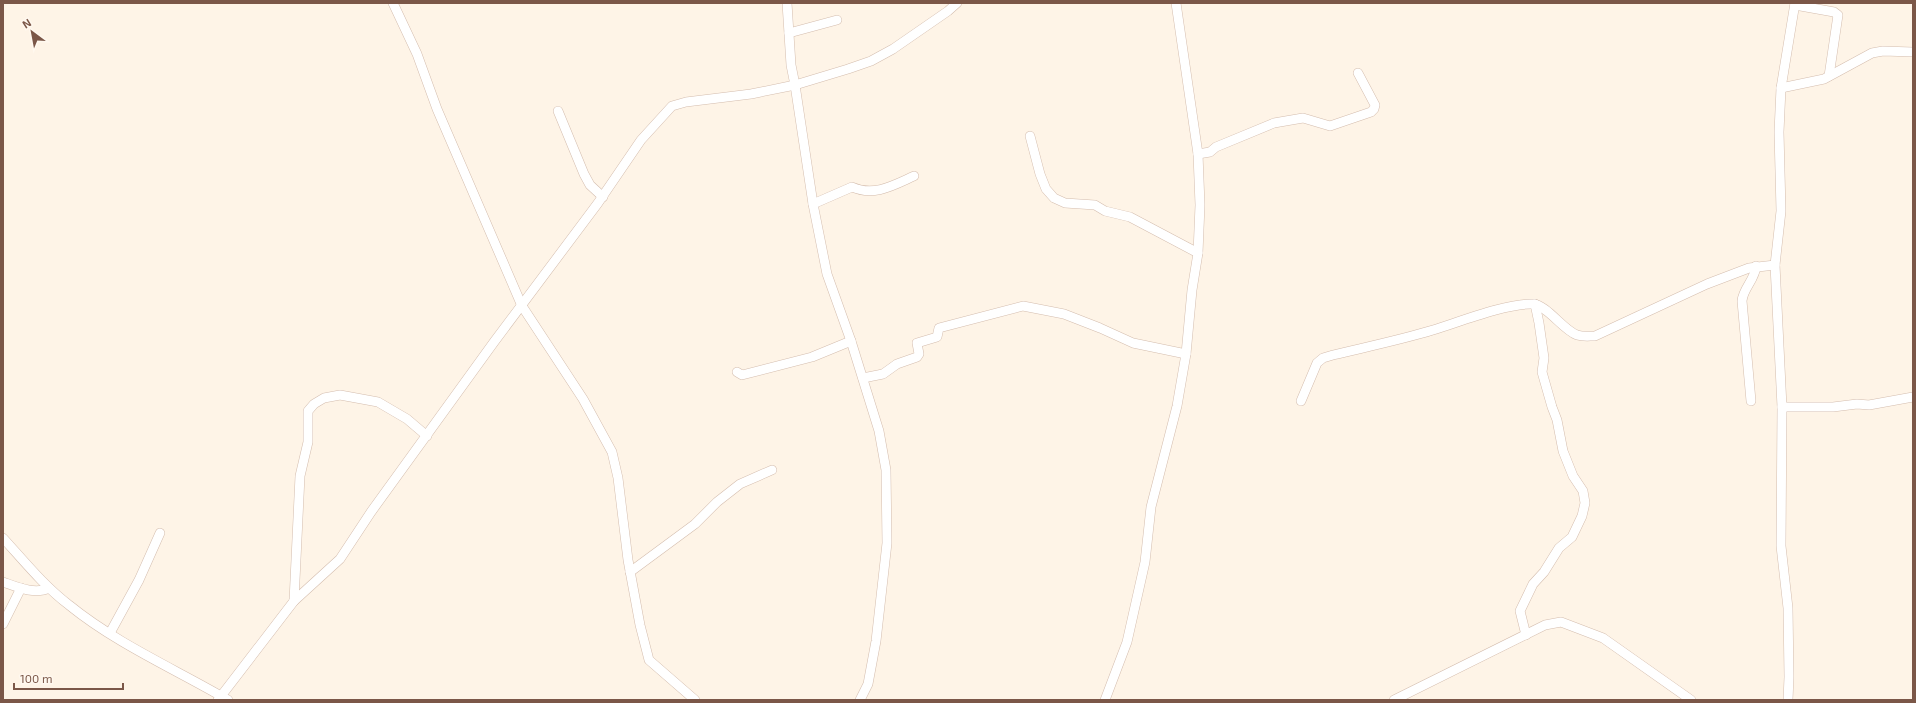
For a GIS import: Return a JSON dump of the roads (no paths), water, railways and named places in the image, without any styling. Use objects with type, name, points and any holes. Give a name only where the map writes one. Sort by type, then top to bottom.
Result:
[{"type":"street","points":[[393,3],[417,54],[437,108],[522,306],[583,399],[612,452],[618,478],[630,572],[640,625],[649,660],[695,700]]},
{"type":"street","points":[[787,3],[791,65],[796,85],[813,204],[827,274],[851,341],[880,431],[886,470],[887,543],[876,641],[868,684],[860,700]]},
{"type":"street","points":[[3,538],[49,588],[69,606],[152,659],[222,698],[294,601],[340,559],[371,512],[494,342],[603,197],[641,140],[672,106],[686,102],[751,94],[796,85],[871,61],[893,49],[948,11],[957,3]]},
{"type":"street","points":[[1104,700],[1127,642],[1145,562],[1151,507],[1177,406],[1186,354],[1192,290],[1198,253],[1200,205],[1198,154],[1176,3]]},
{"type":"street","points":[[1788,700],[1788,608],[1781,546],[1782,407],[1775,265],[1781,211],[1779,132],[1781,88],[1795,4],[1834,12],[1838,15],[1829,76]]},
{"type":"street","points":[[789,33],[837,20]]},
{"type":"street","points":[[1781,88],[1824,79],[1872,53],[1883,51],[1913,52]]},
{"type":"street","points":[[1198,154],[1210,152],[1216,147],[1274,124],[1302,118],[1330,126],[1371,112],[1375,105],[1358,74]]},
{"type":"street","points":[[558,111],[584,174],[590,185],[603,197]]},
{"type":"street","points":[[1030,136],[1040,174],[1046,189],[1054,198],[1065,203],[1094,205],[1105,211],[1130,217],[1198,253]]},
{"type":"street","points":[[813,204],[852,187],[861,190],[876,190],[887,188],[914,176]]},
{"type":"street","points":[[1301,401],[1317,363],[1323,358],[1402,339],[1496,310],[1535,304],[1552,315],[1577,335],[1595,336],[1707,284],[1756,266],[1775,265]]},
{"type":"street","points":[[1751,401],[1742,301],[1743,292],[1755,273],[1756,266]]},
{"type":"street","points":[[1526,635],[1520,611],[1533,584],[1544,572],[1559,548],[1572,537],[1582,516],[1585,503],[1583,491],[1573,476],[1563,451],[1557,420],[1542,372],[1543,351],[1535,304]]},
{"type":"street","points":[[863,378],[883,374],[897,364],[917,357],[919,354],[917,343],[937,337],[939,328],[1022,306],[1064,314],[1133,343],[1186,354]]},
{"type":"street","points":[[737,372],[742,375],[762,371],[812,357],[851,341]]},
{"type":"street","points":[[294,601],[300,476],[308,442],[308,411],[314,404],[324,398],[340,395],[378,402],[407,419],[427,436]]},
{"type":"street","points":[[1782,407],[1833,407],[1857,404],[1869,405],[1913,396]]},
{"type":"street","points":[[630,572],[695,524],[740,484],[772,470]]},
{"type":"street","points":[[110,633],[139,580],[160,532]]},
{"type":"street","points":[[3,582],[35,591],[42,591],[49,588]]},
{"type":"street","points":[[3,624],[22,588]]},
{"type":"street","points":[[1394,700],[1554,622],[1572,625],[1612,644],[1691,700]]}]
